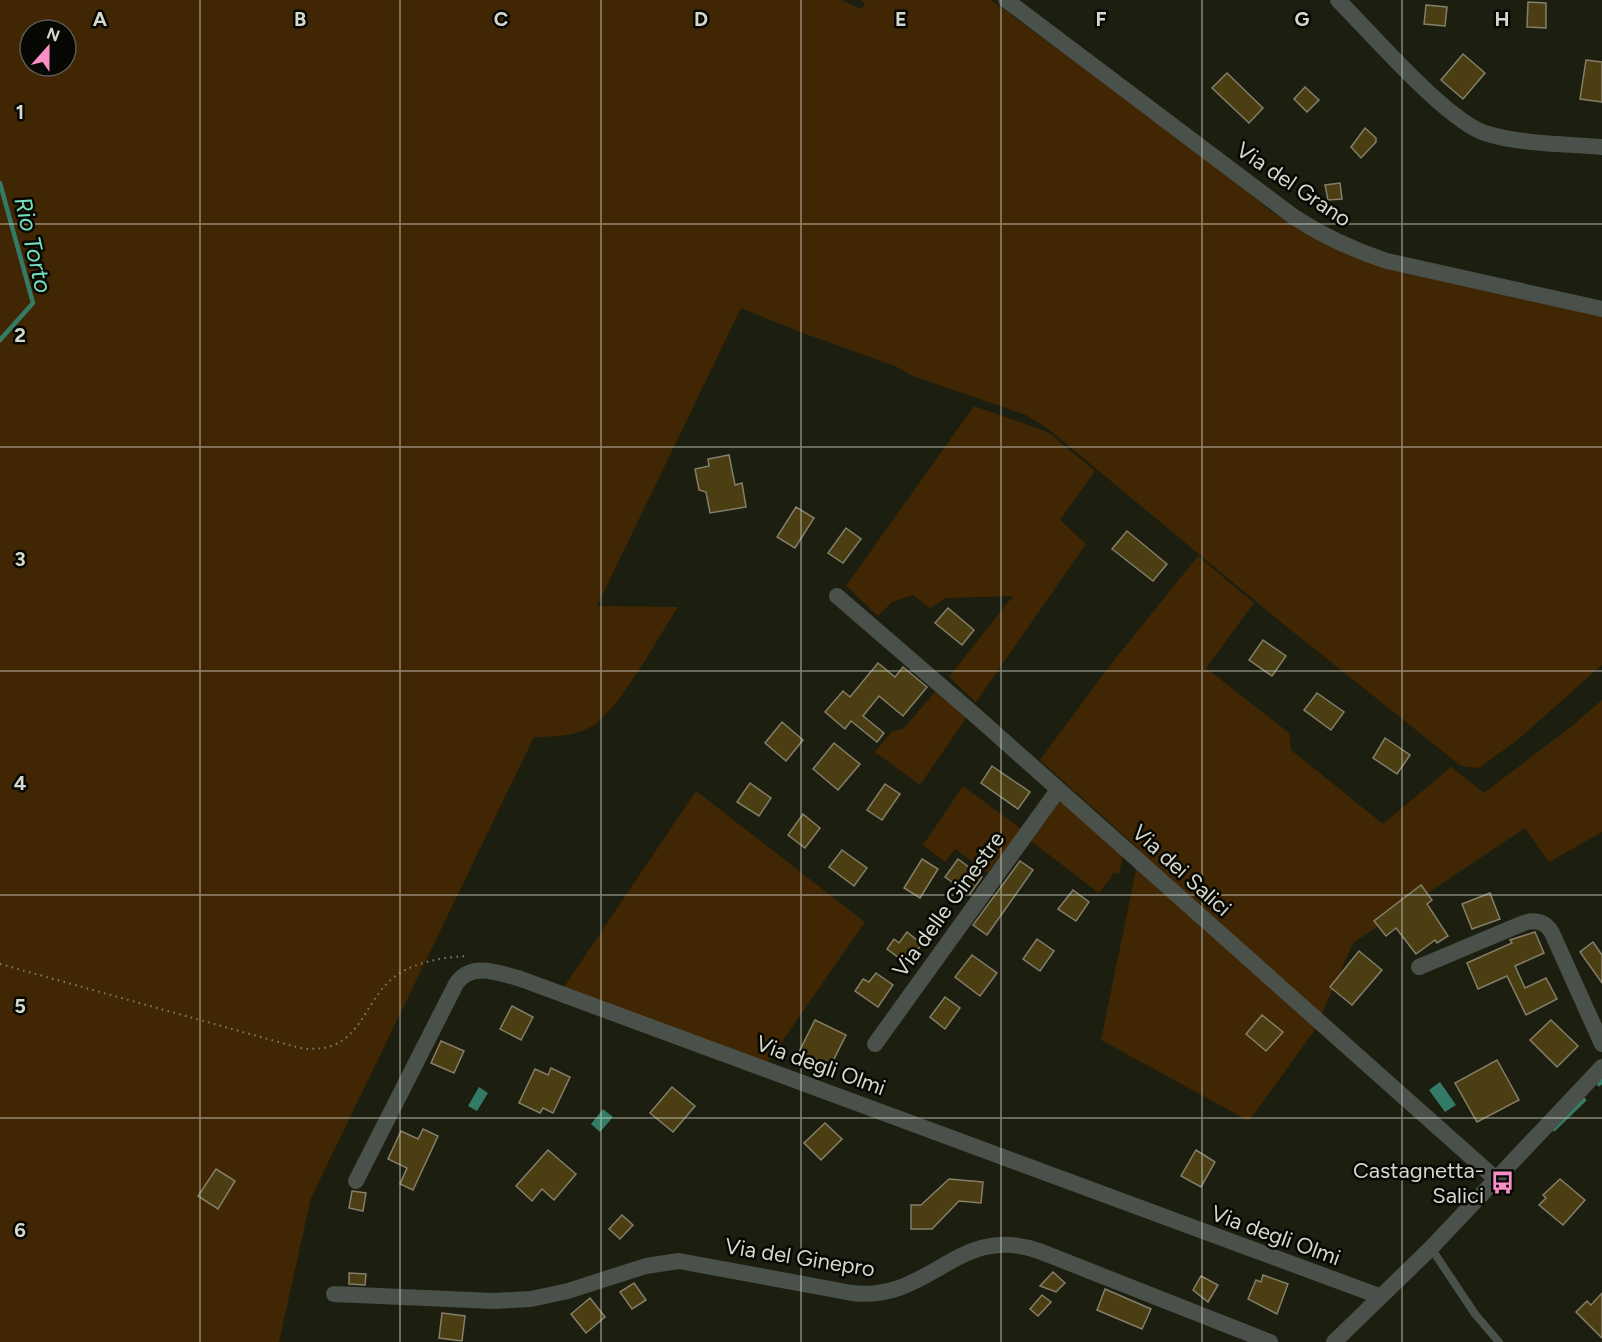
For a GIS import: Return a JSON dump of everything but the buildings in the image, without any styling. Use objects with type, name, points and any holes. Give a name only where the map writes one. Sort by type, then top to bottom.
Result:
[{"type":"street","name":"Via del Grano","points":[[1006,0],[1294,217],[1339,243],[1387,261],[1602,309]]},
{"type":"street","points":[[1338,0],[1452,114],[1473,129],[1502,137],[1602,147]]},
{"type":"street","name":"Via dei Salici","points":[[837,596],[1496,1179]]},
{"type":"street","name":"Via delle Ginestre","points":[[875,1044],[1058,790]]},
{"type":"street","points":[[1419,967],[1524,923],[1535,921],[1543,923],[1552,933],[1602,1044]]},
{"type":"street","name":"Via degli Olmi","points":[[356,1181],[456,984],[466,973],[483,970],[532,983],[1378,1296]]},
{"type":"street","points":[[1334,1342],[1378,1296],[1431,1248],[1602,1067]]},
{"type":"street","name":"Via del Ginepro","points":[[334,1294],[494,1300],[531,1299],[568,1291],[642,1267],[679,1261],[852,1293],[874,1294],[903,1287],[979,1247],[1003,1243],[1039,1251],[1270,1342]]},
{"type":"lane","points":[[1431,1248],[1475,1314],[1498,1342]]},
{"type":"path","points":[[0,964],[300,1048],[313,1049],[338,1042],[352,1034],[381,991],[398,974],[434,961],[475,957]]},
{"type":"shaded area","points":[[0,0],[841,0],[861,9],[865,4],[861,0],[991,0],[1217,167],[1272,212],[1308,233],[1602,314],[1602,665],[1516,741],[1479,768],[1461,766],[1282,623],[1047,428],[1026,415],[913,376],[895,366],[741,308],[597,606],[678,607],[631,683],[599,721],[577,733],[534,737],[311,1198],[279,1342],[0,1342]]},
{"type":"shaded area","points":[[974,406],[1048,432],[1095,471],[1060,520],[1086,544],[976,702],[949,677],[1013,596],[946,598],[930,608],[913,595],[892,602],[878,616],[846,586]]},
{"type":"shaded area","points":[[1198,556],[1254,603],[1206,668],[1289,733],[1291,750],[1383,824],[1451,767],[1484,793],[1572,726],[1602,700],[1602,832],[1549,862],[1525,828],[1353,943],[1314,1031],[1249,1121],[1101,1040],[1140,850],[1040,760],[1111,664]]},
{"type":"shaded area","points":[[937,690],[966,718],[920,785],[875,752],[892,731],[903,729]]},
{"type":"shaded area","points":[[963,786],[1021,829],[988,873],[955,849],[945,862],[923,845]]},
{"type":"shaded area","points":[[696,791],[865,922],[765,1066],[562,990]]},
{"type":"shaded area","points":[[1061,800],[1123,856],[1119,874],[1114,873],[1099,893],[1031,841]]},
{"type":"water","points":[[1440,1082],[1456,1105],[1445,1112],[1429,1090]]},
{"type":"water","points":[[479,1087],[488,1093],[477,1111],[468,1106]]},
{"type":"water","points":[[603,1109],[613,1117],[600,1132],[591,1124]]},
{"type":"waterway","name":"Rio Torto","points":[[0,183],[33,303],[0,340]]},
{"type":"waterway","points":[[1599,1084],[1602,1081]]},
{"type":"waterway","points":[[1554,1129],[1584,1100]]},
{"type":"place","name":"Castagnetta- Salici","points":[[1502,1183]]}]
